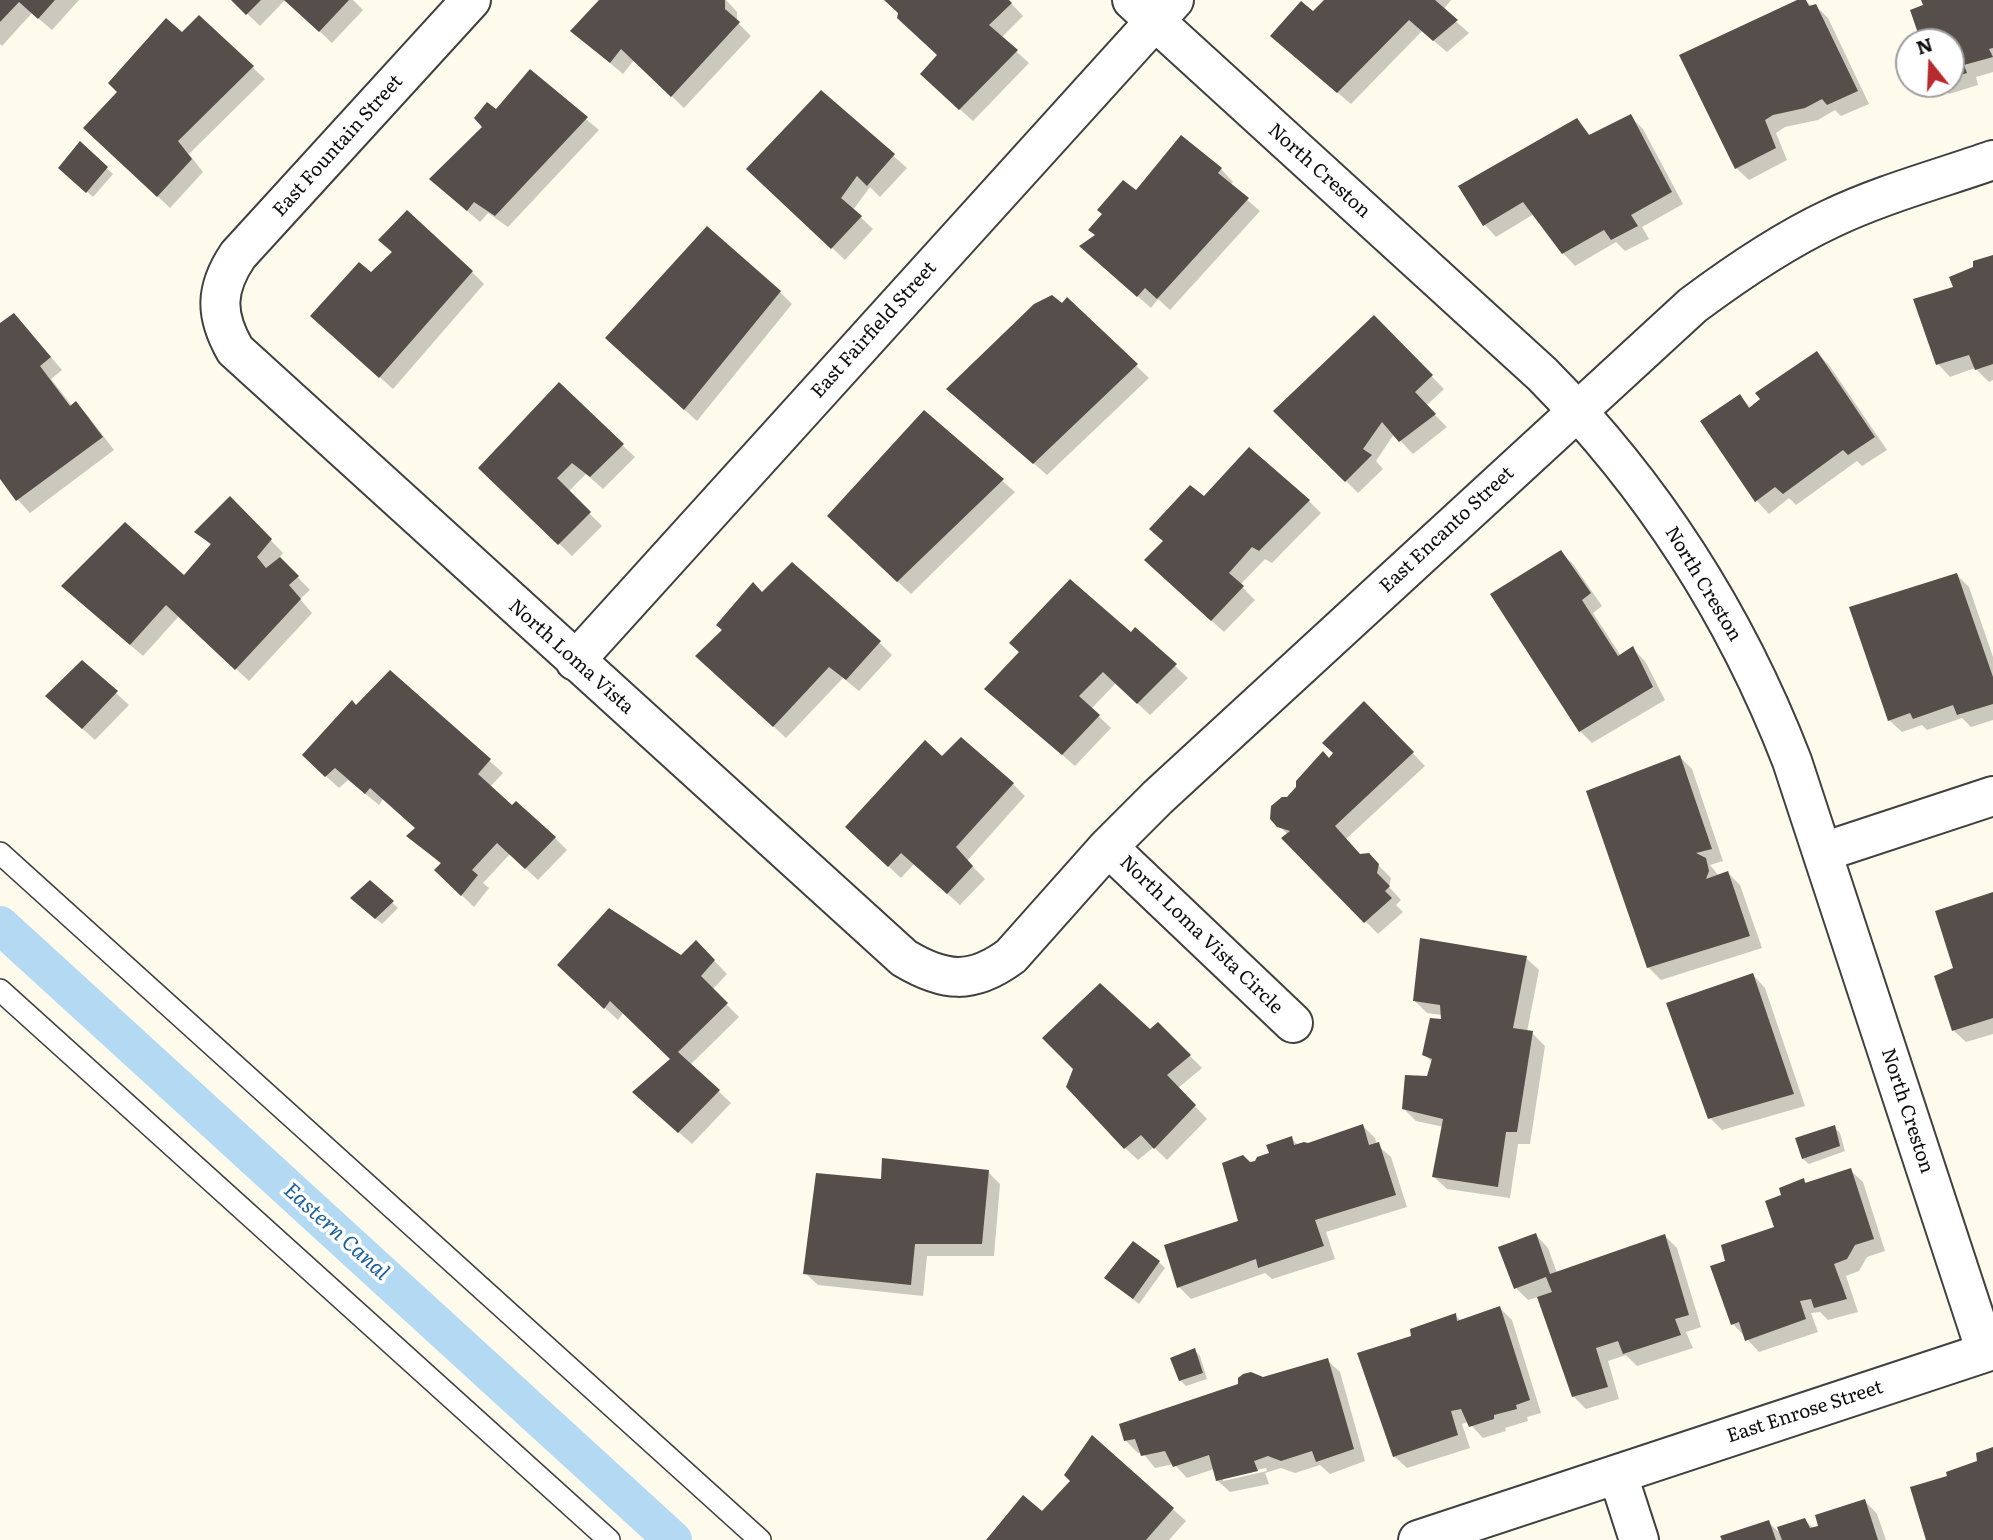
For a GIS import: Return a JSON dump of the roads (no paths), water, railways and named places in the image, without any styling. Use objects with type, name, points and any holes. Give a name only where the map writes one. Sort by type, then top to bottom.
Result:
[{"type":"street","name":"East Fountain Street","points":[[220,300],[223,284],[238,256],[471,0]]},
{"type":"street","name":"North Creston","points":[[1154,7],[1577,410],[1657,509],[1717,602],[1770,705],[1823,852],[1989,1351]]},
{"type":"street","name":"East Fairfield Street","points":[[575,660],[1154,7]]},
{"type":"street","name":"East Encanto Street","points":[[959,978],[978,975],[995,968],[1011,956],[1108,847],[1214,744],[1693,305],[1733,275],[1830,219],[1884,197],[1993,160]]},
{"type":"street","name":"North Loma Vista","points":[[220,300],[220,317],[235,350],[904,958],[922,968],[959,978]]},
{"type":"street","points":[[1823,852],[1993,796]]},
{"type":"street","name":"North Loma Vista Circle","points":[[1108,847],[1293,1023]]},
{"type":"street","name":"East Enrose Street","points":[[1418,1540],[1989,1351]]},
{"type":"street","points":[[1618,1475],[1639,1540]]},
{"type":"lane","points":[[0,853],[760,1540]]},
{"type":"lane","points":[[0,990],[609,1540]]},
{"type":"waterway","name":"Eastern Canal","points":[[0,925],[673,1540]]}]
